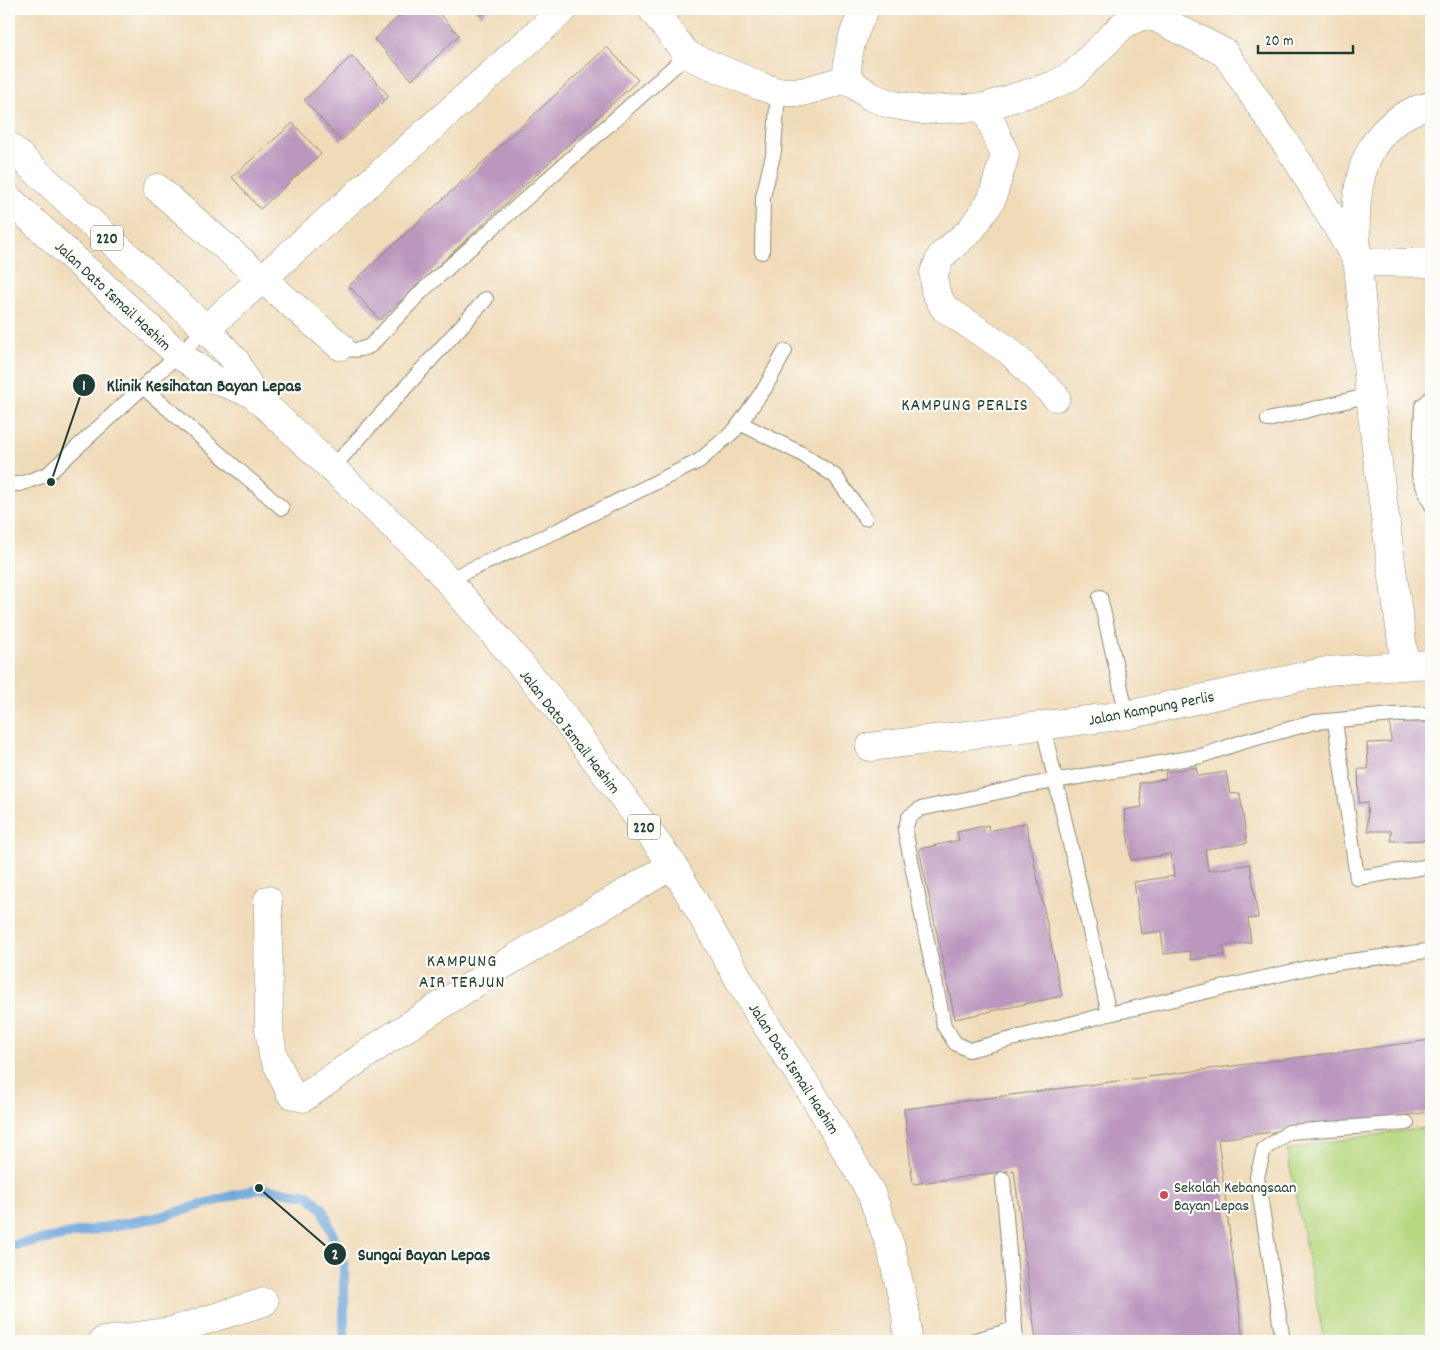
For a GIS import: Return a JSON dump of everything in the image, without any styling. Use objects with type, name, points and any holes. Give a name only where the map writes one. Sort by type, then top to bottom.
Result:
[{"type":"street","points":[[206,329],[564,9]]},
{"type":"street","points":[[652,9],[687,55],[744,80],[778,92],[802,92],[847,79]]},
{"type":"street","points":[[847,79],[847,55],[854,29],[865,9]]},
{"type":"street","points":[[847,79],[870,96],[889,104],[923,110],[985,107],[1054,85],[1073,75],[1123,25],[1143,15],[1157,18],[1225,53],[1299,162],[1358,262]]},
{"type":"street","points":[[1418,664],[1370,395],[1355,224],[1358,190],[1367,159],[1377,139],[1391,124],[1420,107],[1431,106]]},
{"type":"street","points":[[985,107],[1005,155],[990,201],[970,231],[941,256],[934,273],[935,291],[944,308],[1008,350],[1056,397]]},
{"type":"street","name":"Jalan Dato Ismail Hashim","points":[[9,146],[206,329],[235,360],[253,394],[432,562],[552,702],[673,865],[759,1014],[815,1098],[871,1193],[891,1248],[906,1315],[908,1341]]},
{"type":"street","points":[[158,188],[340,346]]},
{"type":"street","name":"Jalan Dato Ismail Hashim","points":[[9,199],[178,354],[216,380],[253,394]]},
{"type":"street","points":[[1358,262],[1431,264]]},
{"type":"street","name":"Jalan Kampung Perlis","points":[[870,747],[1127,715],[1327,671],[1418,664]]},
{"type":"street","points":[[268,900],[269,1029],[273,1055],[291,1094],[303,1098],[384,1042],[503,965],[673,865]]},
{"type":"street","points":[[103,1341],[172,1331],[264,1302]]},
{"type":"lane","points":[[340,346],[360,350],[370,346],[422,291],[687,55]]},
{"type":"lane","points":[[762,252],[763,198],[774,151],[778,92]]},
{"type":"lane","points":[[332,468],[486,299]]},
{"type":"lane","points":[[9,484],[20,484],[48,474],[206,329]]},
{"type":"lane","points":[[447,580],[559,530],[699,461],[735,430],[766,388],[784,350]]},
{"type":"lane","points":[[143,387],[282,508]]},
{"type":"lane","points":[[1268,420],[1370,395]]},
{"type":"lane","points":[[1431,398],[1422,406],[1419,476],[1431,504]]},
{"type":"lane","points":[[740,423],[800,453],[835,476],[865,518]]},
{"type":"lane","points":[[1100,597],[1127,715]]},
{"type":"lane","points":[[1427,951],[1320,965],[1109,1014],[969,1050],[954,1043],[944,1026],[905,830],[909,817],[920,809],[1201,756],[1306,725],[1335,720],[1431,714]]},
{"type":"lane","points":[[1335,720],[1356,878],[1431,866]]},
{"type":"lane","points":[[1044,726],[1109,1014]]},
{"type":"lane","points":[[1283,1341],[1257,1177],[1264,1149],[1289,1132],[1407,1123]]},
{"type":"lane","points":[[972,1341],[1016,1335],[1003,1179]]},
{"type":"green space","points":[[1431,1127],[1431,1341],[1324,1341],[1287,1151],[1321,1143]]},
{"type":"building","points":[[407,9],[435,9],[459,35],[412,80],[374,39]]},
{"type":"building","points":[[474,9],[489,9],[481,16]]},
{"type":"building","points":[[607,47],[638,80],[380,320],[349,286]]},
{"type":"building","points":[[352,56],[389,96],[341,141],[304,100]]},
{"type":"building","points":[[293,123],[321,154],[260,209],[232,177]]},
{"type":"building","points":[[1390,722],[1431,722],[1431,840],[1391,841],[1391,831],[1368,831],[1367,802],[1359,803],[1358,769],[1368,769],[1367,743],[1391,742]]},
{"type":"building","points":[[1196,767],[1198,776],[1226,772],[1230,794],[1240,793],[1247,843],[1205,849],[1208,871],[1250,864],[1258,918],[1248,919],[1251,942],[1223,946],[1225,955],[1191,960],[1190,951],[1164,954],[1161,931],[1141,934],[1134,882],[1174,876],[1171,854],[1131,860],[1124,810],[1142,807],[1139,783],[1166,779],[1165,772]]},
{"type":"building","points":[[1026,823],[1062,996],[955,1019],[919,849],[959,840],[957,832],[988,825],[989,831]]},
{"type":"building","points":[[1431,1040],[1431,1112],[1218,1139],[1243,1341],[1036,1341],[1014,1170],[913,1184],[904,1109]]},
{"type":"waterway","points":[[9,1246],[160,1217],[259,1188],[308,1195],[323,1209],[344,1266],[344,1341]]},
{"type":"place","name":"Klinik Kesihatan Bayan Lepas","points":[[51,482]]},
{"type":"place","name":"Sungai Bayan Lepas","points":[[259,1188]]},
{"type":"place","name":"Sekolah Kebangsaan Bayan Lepas","points":[[1164,1195]]},
{"type":"district","name":"KAMPUNG PERLIS","points":[[965,404]]},
{"type":"district","name":"KAMPUNG AIR TERJUN","points":[[462,970]]}]
